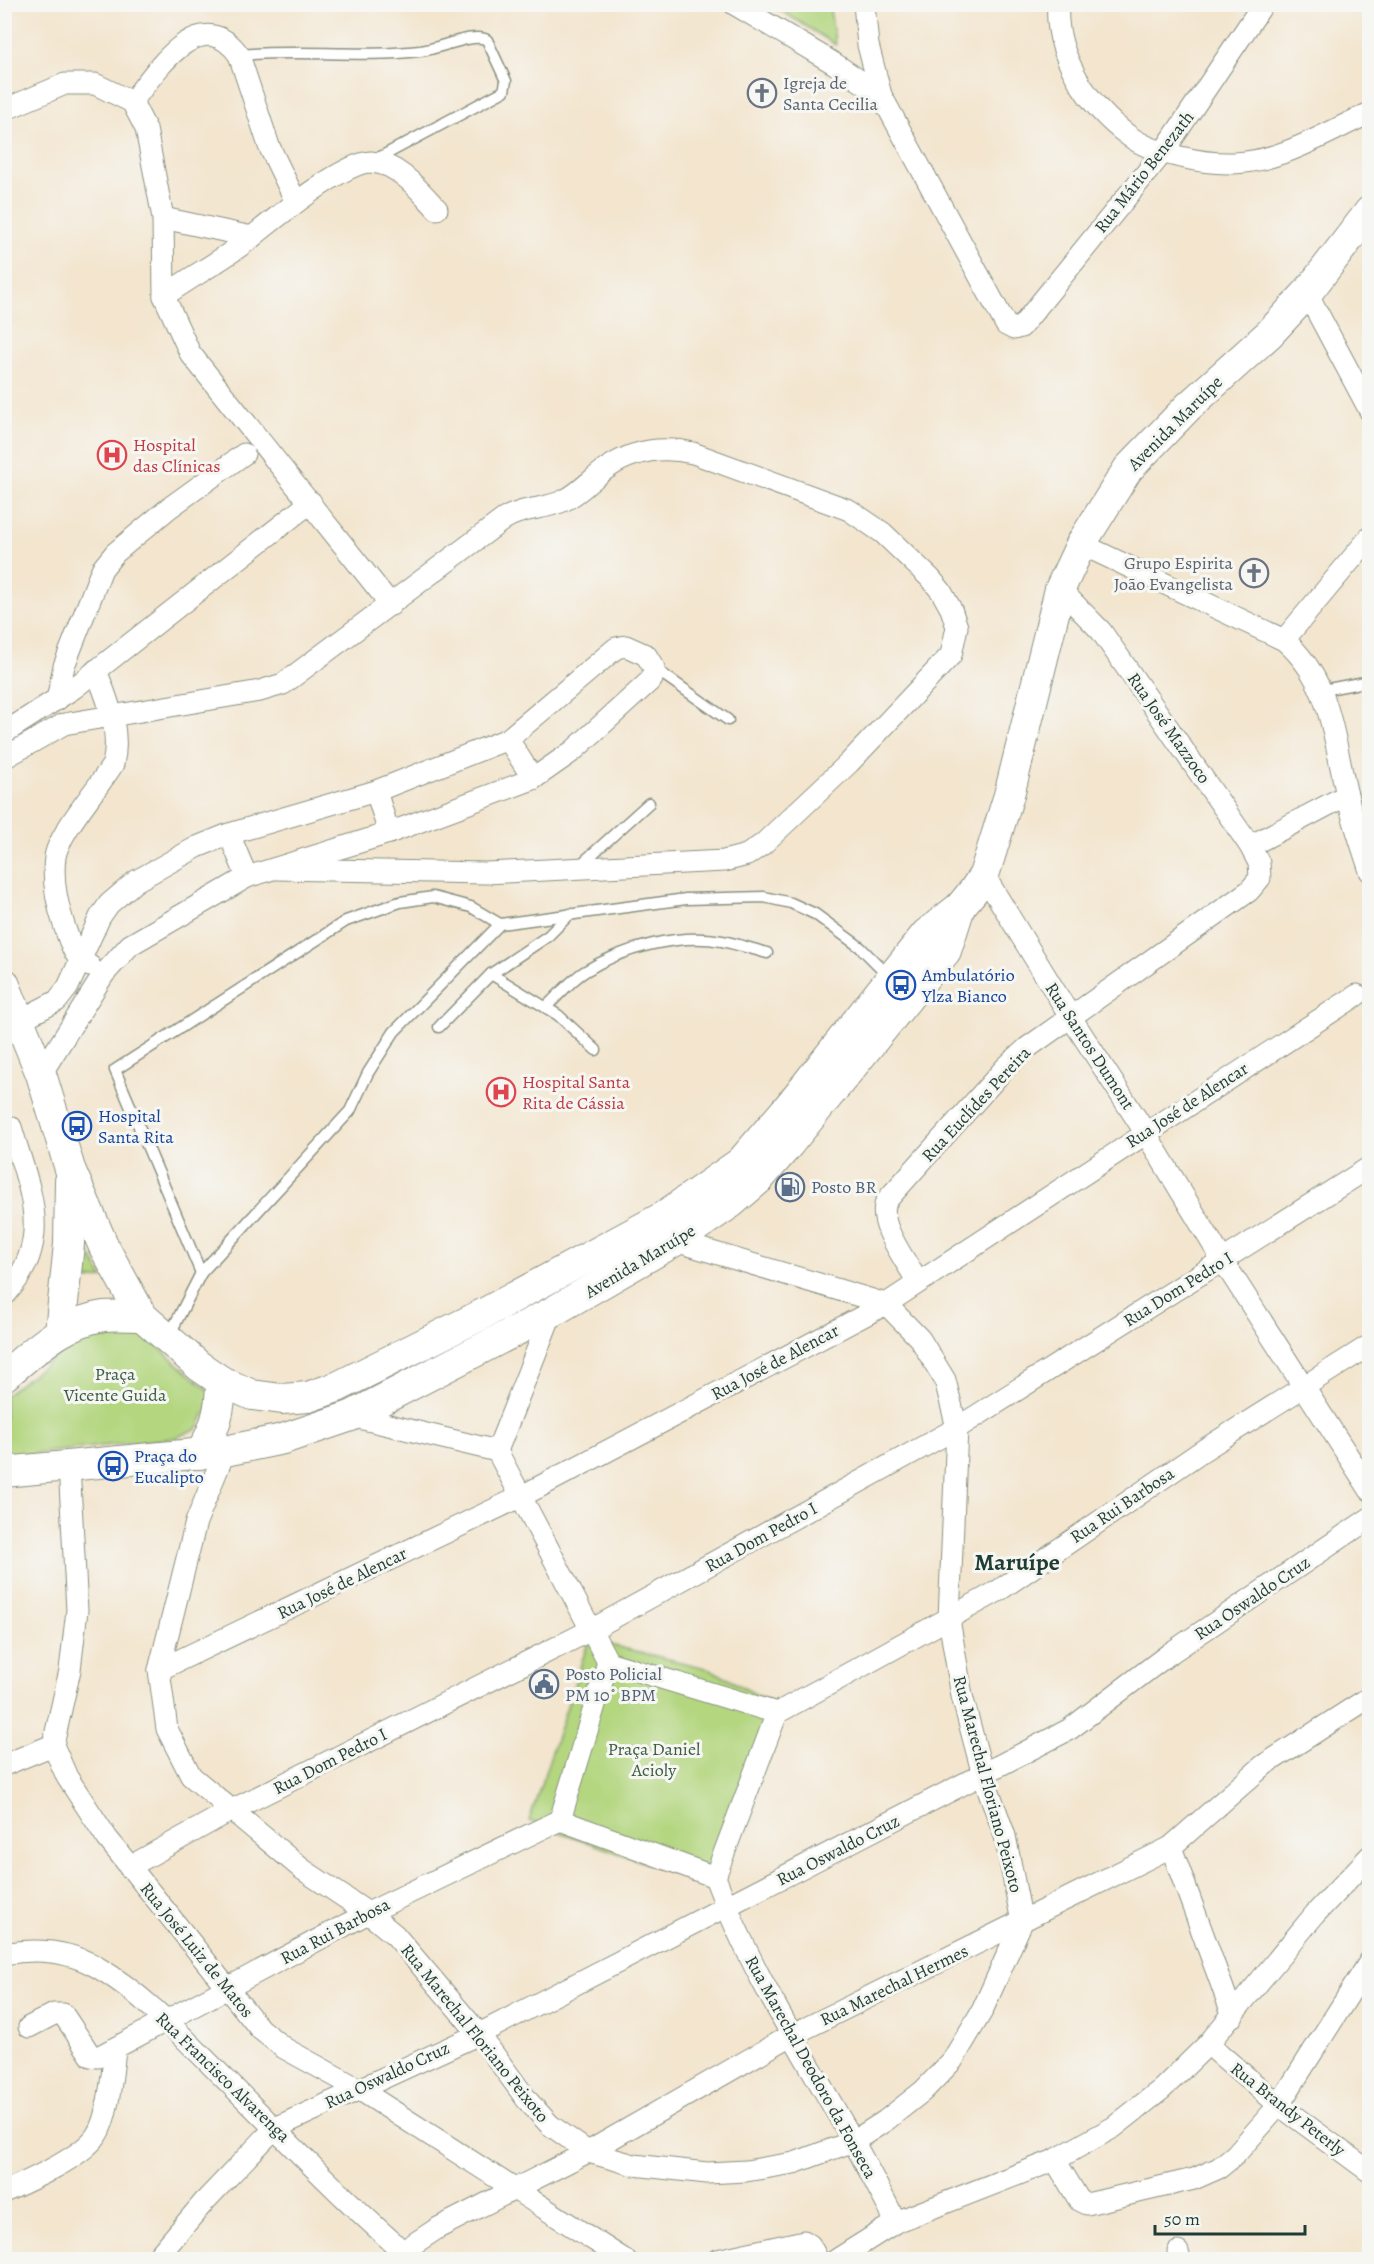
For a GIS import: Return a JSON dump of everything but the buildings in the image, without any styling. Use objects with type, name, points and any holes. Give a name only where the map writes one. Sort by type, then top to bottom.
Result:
[{"type":"main road","name":"Avenida Maruípe","points":[[221,1381],[252,1395],[282,1399],[308,1397],[337,1387],[521,1294],[661,1218],[741,1162],[892,979],[926,934],[960,907],[984,875],[1012,785],[1060,589],[1081,544],[1128,469],[1188,407],[1269,334],[1307,293],[1370,211]]},
{"type":"main road","name":"Avenida Maruípe","points":[[212,1453],[283,1439],[351,1416],[552,1312],[675,1241],[731,1203],[759,1179],[789,1144],[945,951],[960,907]]},
{"type":"main road","points":[[4,983],[22,1020],[42,1074],[70,1169],[104,1247],[142,1316],[221,1381],[221,1401],[212,1453],[4,1472]]},
{"type":"main road","points":[[60,1332],[69,1244],[70,1169]]},
{"type":"main road","points":[[4,1376],[60,1332],[103,1316],[142,1316]]},
{"type":"street","points":[[734,4],[835,64],[880,95]]},
{"type":"street","points":[[864,4],[868,45],[880,95]]},
{"type":"street","points":[[1058,4],[1060,36],[1066,59],[1084,87],[1105,116],[1130,137],[1164,151],[1196,161],[1235,164],[1288,150],[1370,112]]},
{"type":"street","name":"Rua Mário Benezath","points":[[880,95],[1006,325],[1014,329],[1021,327],[1164,151],[1263,4]]},
{"type":"street","points":[[132,102],[163,61],[187,40],[203,35],[219,39],[232,46],[239,55],[269,146],[296,202]]},
{"type":"street","points":[[4,110],[65,84],[94,84],[132,102],[146,129],[163,218],[164,296],[190,353],[391,605]]},
{"type":"street","points":[[164,296],[252,237],[296,202],[341,174],[370,162],[392,168],[407,179],[437,209]]},
{"type":"street","points":[[163,218],[252,237]]},
{"type":"street","points":[[1307,293],[1370,411]]},
{"type":"street","points":[[4,758],[64,724],[260,691],[283,684],[511,515],[563,501],[606,468],[648,450],[672,449],[693,453],[849,510],[883,533],[930,578],[951,609],[957,627],[951,655],[849,763],[763,844],[747,855],[724,861],[486,873],[277,869]]},
{"type":"street","points":[[57,700],[64,666],[102,569],[115,553],[169,508],[244,454]]},
{"type":"street","points":[[4,733],[57,700],[311,502]]},
{"type":"street","points":[[1284,640],[1370,537]]},
{"type":"street","points":[[1081,544],[1284,640],[1300,653],[1323,690],[1336,735],[1347,795],[1370,871]]},
{"type":"street","name":"Rua José Mazzoco","points":[[1060,589],[1101,631],[1250,846],[1259,863],[1260,878]]},
{"type":"street","points":[[22,1020],[57,1001],[68,987],[109,904],[136,881],[197,847],[229,834],[376,791],[508,739],[588,669],[616,648],[626,646],[638,650],[646,655],[654,669],[652,679],[607,722],[533,779],[389,833],[248,877],[130,945],[104,974],[42,1074]]},
{"type":"street","points":[[96,670],[112,715],[116,737],[113,764],[66,832],[55,856],[56,897],[72,948],[80,961],[104,974]]},
{"type":"street","points":[[508,739],[533,779]]},
{"type":"street","points":[[376,791],[389,833]]},
{"type":"street","points":[[1250,846],[1347,795]]},
{"type":"street","points":[[229,834],[248,877]]},
{"type":"street","name":"Rua Santos Dumont","points":[[984,875],[1070,1016],[1146,1132],[1223,1260],[1370,1490]]},
{"type":"street","name":"Rua Euclídes Pereira","points":[[918,1281],[885,1223],[883,1212],[887,1200],[1006,1067],[1070,1016],[1248,891],[1260,878]]},
{"type":"street","points":[[93,933],[119,955]]},
{"type":"street","name":"Rua José de Alencar","points":[[159,1670],[520,1497],[886,1304],[1357,995]]},
{"type":"street","points":[[4,1296],[17,1283],[36,1236],[35,1212],[11,1127]]},
{"type":"street","name":"Rua Dom Pedro I","points":[[129,1867],[230,1811],[591,1630],[957,1428],[1370,1167]]},
{"type":"street","name":"Rua Marechal Floriano Peixoto","points":[[212,1453],[159,1670],[167,1729],[191,1776],[302,1869],[368,1913],[408,1949],[478,2034],[526,2100],[550,2125],[588,2152],[634,2165],[706,2173],[746,2171],[794,2163],[854,2141],[885,2121],[923,2091],[952,2061],[982,2011],[1022,1922],[1005,1836],[983,1775],[962,1696],[949,1619],[957,1428],[945,1380],[920,1339],[886,1304],[675,1241]]},
{"type":"street","points":[[552,1312],[497,1451],[608,1662],[560,1821],[714,1877],[777,1713],[608,1662]]},
{"type":"street","name":"Rua Rui Barbosa","points":[[777,1713],[998,1591],[1174,1470],[1370,1345]]},
{"type":"street","points":[[351,1416],[497,1451]]},
{"type":"street","points":[[4,1765],[52,1745],[70,1670],[77,1610],[69,1466]]},
{"type":"street","name":"Rua Oswaldo Cruz","points":[[275,2128],[357,2088],[478,2034],[1070,1729],[1168,1654],[1370,1518]]},
{"type":"street","name":"Rua Marechal Hermes","points":[[403,2257],[438,2228],[588,2152],[790,2036],[1171,1847],[1264,1766],[1370,1697]]},
{"type":"street","name":"Rua José Luiz de Matos","points":[[52,1745],[87,1811],[129,1867],[260,2029],[284,2048],[357,2088],[625,2259]]},
{"type":"street","name":"Rua Rui Barbosa","points":[[29,2026],[59,2013],[63,2014],[91,2056],[99,2057],[368,1913],[560,1821]]},
{"type":"street","points":[[1171,1847],[1233,2016]]},
{"type":"street","points":[[836,2259],[896,2222],[1055,2160],[1114,2127],[1162,2089],[1208,2044],[1315,1914],[1370,1856]]},
{"type":"street","name":"Rua Marechal Deodoro da Fonseca","points":[[714,1877],[726,1908],[790,2036],[854,2141],[896,2222]]},
{"type":"street","name":"Rua Francisco Alvarenga","points":[[4,1954],[48,1951],[70,1955],[96,1966],[121,1982],[166,2021],[403,2257]]},
{"type":"street","points":[[1055,2160],[1079,2200],[1087,2204],[1194,2179],[1219,2168],[1235,2155],[1278,2105],[1370,1961]]},
{"type":"street","name":"Rua Brandy Peterly","points":[[1208,2044],[1278,2105],[1370,2172]]},
{"type":"street","points":[[4,2192],[64,2161],[95,2137],[108,2098],[115,2050]]},
{"type":"street","points":[[155,2259],[204,2202],[275,2128]]},
{"type":"street","points":[[717,2259],[804,2241],[810,2245],[818,2259]]},
{"type":"lane","points":[[239,55],[276,52],[399,52],[440,48],[476,36],[487,40],[506,81],[504,91],[370,162]]},
{"type":"lane","points":[[654,669],[728,720]]},
{"type":"lane","points":[[1323,690],[1370,681]]},
{"type":"lane","points":[[575,869],[649,803]]},
{"type":"lane","points":[[201,1273],[115,1070],[346,921],[400,902],[433,897],[471,907],[501,924]]},
{"type":"lane","points":[[168,1339],[201,1273],[351,1111],[368,1073],[394,1032],[501,924],[686,899],[773,899],[791,903],[815,914],[860,947],[892,979]]},
{"type":"lane","points":[[439,1026],[491,974],[548,936],[570,914]]},
{"type":"lane","points":[[546,1007],[583,973],[619,956],[661,943],[692,939],[721,941],[767,953]]},
{"type":"lane","points":[[491,974],[546,1007],[596,1050]]},
{"type":"green space","points":[[764,5],[829,5],[836,45],[777,8]]},
{"type":"green space","points":[[85,1248],[87,1248],[103,1278],[80,1281]]},
{"type":"green space","name":"Praça Vicente Guida","points":[[95,1327],[135,1327],[214,1395],[198,1428],[175,1438],[22,1455],[5,1453],[5,1395]]},
{"type":"green space","name":"Praça Daniel Acioly","points":[[589,1640],[710,1669],[782,1709],[716,1888],[529,1821]]},
{"type":"place","name":"Igreja de Santa Cecilia","points":[[762,93]]},
{"type":"place","name":"Hospital das Clínicas","points":[[112,455]]},
{"type":"place","name":"Grupo Espirita João Evangelista","points":[[1254,573]]},
{"type":"place","name":"Ambulatório Ylza Bianco","points":[[901,985]]},
{"type":"place","name":"Hospital Santa Rita de Cássia","points":[[501,1092]]},
{"type":"place","name":"Hospital Santa Rita","points":[[77,1126]]},
{"type":"place","name":"Posto BR","points":[[790,1187]]},
{"type":"place","name":"Praça do Eucalipto","points":[[113,1466]]},
{"type":"place","name":"Posto Policial PM 10˚ BPM","points":[[544,1684]]},
{"type":"district","name":"Maruípe","points":[[1017,1562]]}]
